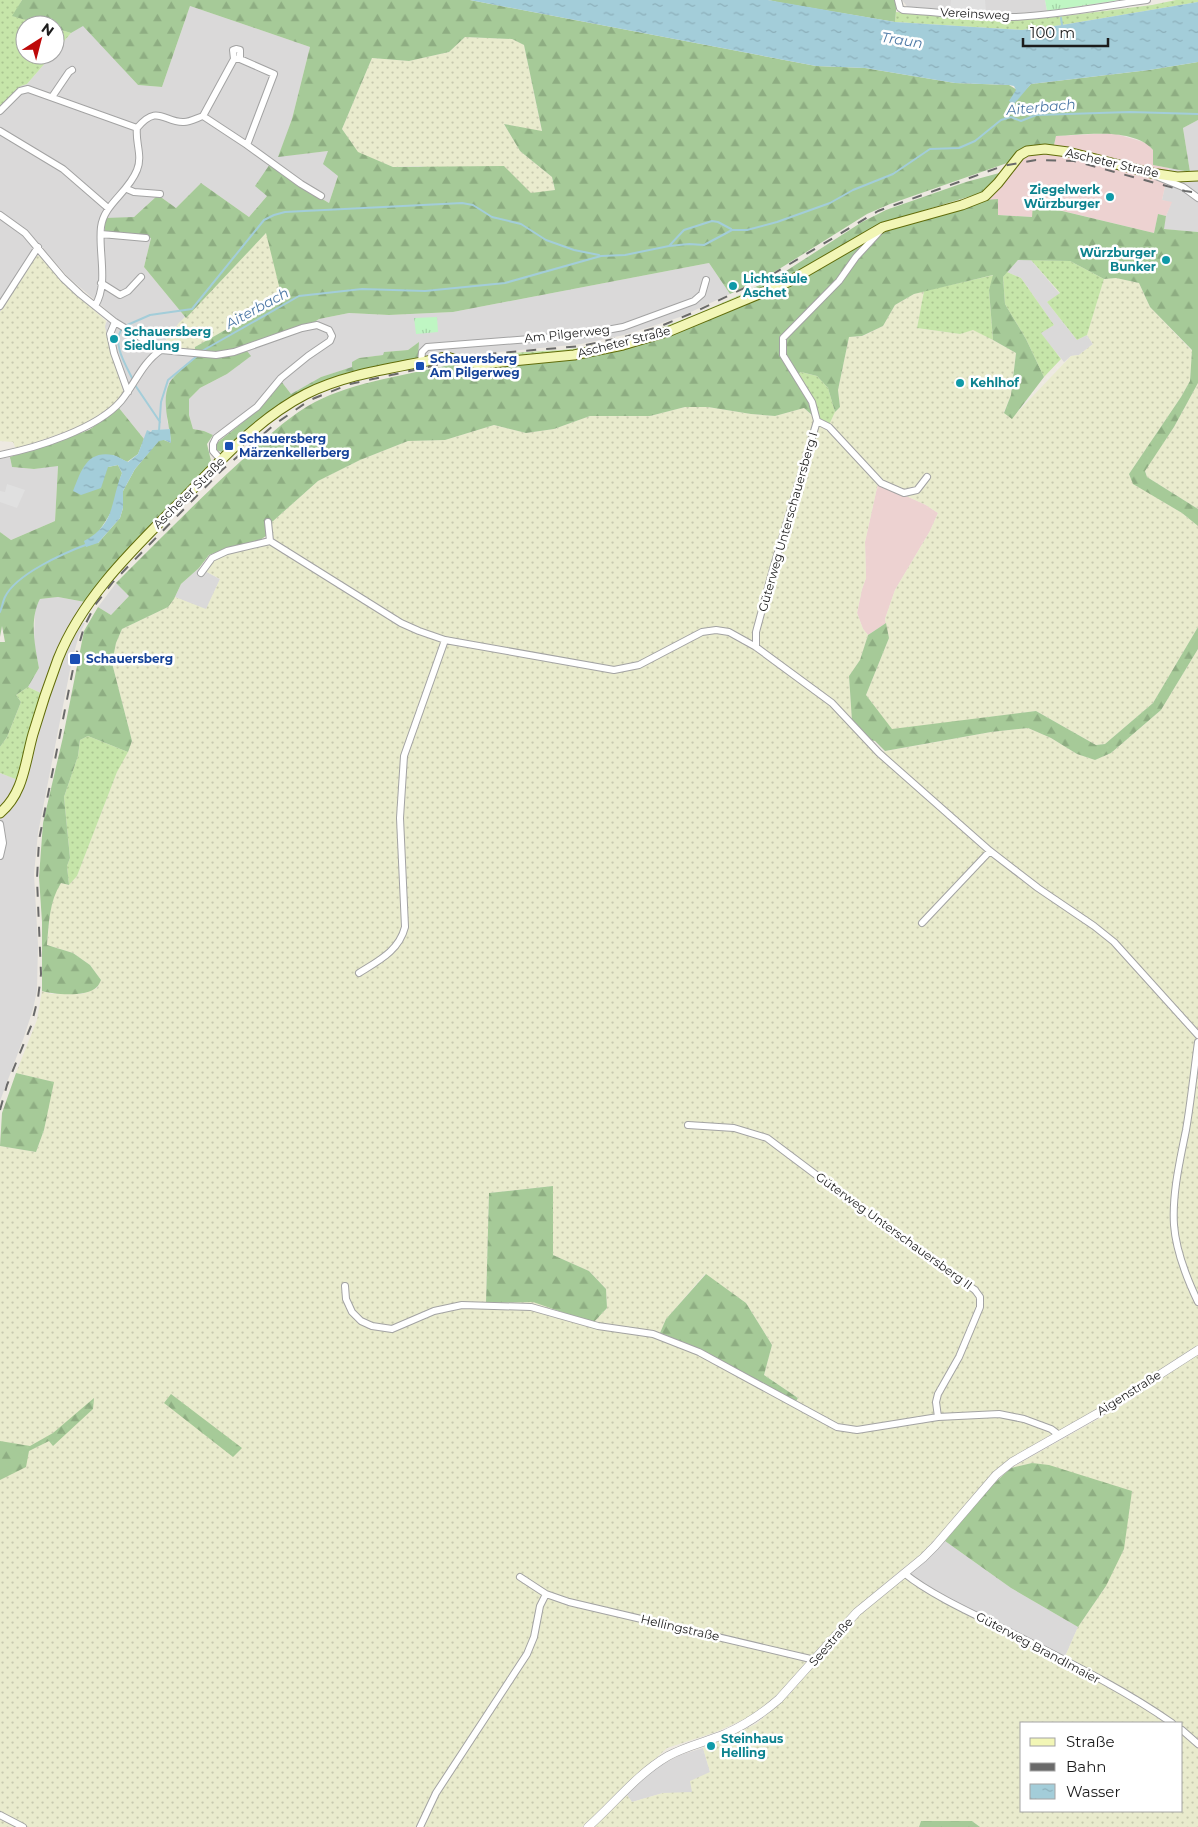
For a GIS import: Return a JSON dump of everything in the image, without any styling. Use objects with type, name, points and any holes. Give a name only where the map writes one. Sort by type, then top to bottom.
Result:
[{"type":"main road","name":"Ascheter Straße","points":[[0,813],[15,796],[55,667],[88,604],[100,587],[221,460],[274,413],[306,394],[342,380],[447,357],[471,364],[574,355],[623,345],[693,323],[788,282],[883,227],[962,205],[985,196],[1020,155],[1032,150],[1045,149],[1077,154],[1150,173],[1198,176]]},
{"type":"street","name":"Vereinsweg","points":[[898,0],[900,8],[903,10],[1014,17],[1060,13],[1147,0]]},
{"type":"street","points":[[95,306],[101,283],[100,234],[102,220],[108,208],[127,189],[139,163],[137,128],[142,122],[151,117],[160,116],[183,122],[203,116],[237,59],[274,74],[247,145]]},
{"type":"street","points":[[52,98],[72,70]]},
{"type":"street","points":[[0,111],[20,91],[28,89],[137,128]]},
{"type":"street","points":[[203,116],[321,196]]},
{"type":"street","points":[[0,131],[62,170],[108,208]]},
{"type":"street","points":[[1150,173],[1183,187],[1198,198]]},
{"type":"street","points":[[127,189],[134,192],[160,194]]},
{"type":"street","points":[[0,215],[16,225],[38,246],[63,278],[95,306],[127,330],[161,350],[207,355],[234,352],[302,328],[317,325],[329,330],[332,336],[330,341],[281,378],[257,407],[216,438],[213,444],[213,451],[221,460]]},
{"type":"street","points":[[817,421],[812,402],[783,355],[783,338],[839,281],[856,257],[883,227]]},
{"type":"street","points":[[100,234],[146,238]]},
{"type":"street","points":[[0,306],[38,246]]},
{"type":"street","points":[[101,283],[120,295],[128,291],[141,277]]},
{"type":"street","name":"Am Pilgerweg","points":[[421,362],[422,352],[427,347],[580,335],[623,328],[694,301],[702,294],[706,280]]},
{"type":"street","points":[[117,323],[110,334],[114,353],[129,390]]},
{"type":"street","points":[[0,455],[44,443],[98,421],[112,410],[129,390],[151,357],[161,350]]},
{"type":"street","name":"Güterweg Unterschauersberg I","points":[[756,646],[756,632],[773,568],[817,421],[829,427],[881,482],[904,493],[917,490],[927,477]]},
{"type":"street","points":[[268,522],[271,542]]},
{"type":"street","points":[[201,573],[212,558],[227,551],[271,542],[400,623],[445,640],[614,670],[639,665],[696,635],[716,630],[729,632],[756,646],[832,703],[879,753],[990,851],[1114,942],[1198,1035]]},
{"type":"street","points":[[360,973],[387,956],[396,946],[405,927],[400,818],[404,756],[445,640]]},
{"type":"street","points":[[0,824],[3,843],[0,856]]},
{"type":"street","points":[[922,923],[990,851]]},
{"type":"street","points":[[1198,1042],[1175,1194],[1174,1218],[1178,1248],[1198,1302]]},
{"type":"street","name":"Güterweg Unterschauersberg II","points":[[688,1125],[734,1128],[767,1138],[896,1235],[975,1290],[980,1298],[980,1307],[959,1357],[938,1394],[936,1402],[938,1417]]},
{"type":"street","points":[[345,1286],[346,1299],[352,1312],[361,1321],[372,1326],[392,1329],[434,1311],[462,1305],[531,1307],[598,1326],[653,1334],[699,1352],[837,1427],[857,1430],[938,1417],[999,1414],[1024,1419],[1051,1429],[1059,1435]]},
{"type":"street","name":"Aigenstraße","points":[[1059,1435],[1114,1404],[1198,1350]]},
{"type":"street","name":"Seestraße","points":[[588,1827],[638,1778],[661,1760],[683,1748],[723,1735],[765,1711],[789,1689],[857,1612],[935,1546],[996,1475],[1012,1462],[1059,1435]]},
{"type":"street","name":"Güterweg Brandlmaier","points":[[904,1573],[914,1581],[972,1613],[1077,1666],[1170,1722]]},
{"type":"street","name":"Hellingstraße","points":[[520,1577],[546,1594],[583,1606],[815,1660]]},
{"type":"street","points":[[420,1827],[436,1793],[528,1654],[534,1637],[540,1606],[546,1594]]},
{"type":"street","points":[[1183,1731],[1198,1744]]},
{"type":"street","points":[[0,1815],[23,1827]]},
{"type":"shaded area","points":[[902,0],[1045,0],[1047,11],[989,15],[909,9]]},
{"type":"shaded area","points":[[951,0],[985,0],[986,12],[950,10]]},
{"type":"shaded area","points":[[190,6],[310,47],[292,119],[279,156],[329,151],[338,176],[329,203],[299,185],[267,196],[249,217],[201,183],[176,208],[158,195],[134,217],[105,231],[151,238],[144,267],[186,318],[179,323],[161,346],[195,351],[194,359],[169,383],[167,421],[170,429],[148,431],[144,439],[119,408],[124,395],[104,327],[111,314],[68,277],[41,246],[0,312],[0,106],[21,86],[27,84],[43,65],[65,65],[65,40],[71,33],[83,25],[138,85],[162,87]]},
{"type":"shaded area","points":[[1198,120],[1198,232],[1163,229],[1171,203],[1162,200],[1169,168],[1190,172],[1183,128]]},
{"type":"shaded area","points":[[1113,133],[1147,143],[1153,150],[1153,165],[1169,168],[1162,200],[1172,202],[1166,216],[1158,214],[1154,233],[1034,204],[1033,217],[997,215],[985,200],[1027,155],[1052,153],[1056,136]]},
{"type":"shaded area","points":[[1018,260],[1031,260],[1060,294],[1047,302],[1077,340],[1087,335],[1093,344],[1079,355],[1071,356],[1064,362],[1040,333],[1054,325],[1021,278],[1007,272]]},
{"type":"shaded area","points":[[709,263],[730,294],[680,317],[653,326],[624,335],[581,344],[469,355],[454,354],[418,359],[418,343],[408,350],[384,352],[384,355],[359,358],[353,367],[321,377],[291,394],[278,377],[257,403],[213,435],[193,429],[189,415],[189,399],[200,388],[227,374],[250,356],[244,347],[313,323],[319,319],[349,313],[389,315],[453,312]]},
{"type":"shaded area","points":[[10,457],[12,467],[34,469],[58,465],[55,521],[11,540],[0,532],[0,459]]},
{"type":"shaded area","points":[[878,483],[926,505],[938,513],[930,531],[895,590],[885,619],[886,623],[868,635],[863,629],[857,613],[866,578],[865,542]]},
{"type":"shaded area","points":[[7,484],[25,490],[17,508],[0,502],[0,491],[5,492]]},
{"type":"shaded area","points":[[199,568],[220,579],[206,610],[175,597],[181,584]]},
{"type":"shaded area","points":[[116,583],[129,596],[111,615],[98,607]]},
{"type":"shaded area","points":[[58,597],[85,602],[43,694],[28,687],[39,668],[34,642],[35,609],[40,599]]},
{"type":"shaded area","points":[[80,623],[85,623],[79,635],[72,660],[38,833],[34,874],[38,945],[37,990],[24,1037],[0,1101],[0,773],[24,782],[40,722],[59,664]]},
{"type":"shaded area","points":[[945,1541],[1011,1588],[1078,1627],[1063,1661],[904,1576]]},
{"type":"shaded area","points":[[703,1748],[710,1772],[692,1793],[663,1793],[632,1802],[627,1795],[654,1769],[680,1755]]},
{"type":"green space","points":[[0,0],[22,0],[13,16],[15,17],[15,65],[43,65],[27,84],[21,86],[0,106]]},
{"type":"green space","points":[[22,0],[470,0],[816,66],[865,68],[955,83],[1009,85],[1022,93],[1031,84],[1149,70],[1198,62],[1198,120],[1183,128],[1190,172],[1153,165],[1153,150],[1133,138],[1108,134],[1056,136],[1054,145],[1029,146],[1020,151],[1010,162],[890,204],[867,214],[776,271],[730,294],[709,263],[453,312],[389,315],[349,313],[319,319],[313,323],[244,347],[251,356],[227,374],[200,388],[189,399],[189,415],[193,429],[213,435],[207,444],[212,465],[85,602],[58,597],[40,599],[34,624],[39,668],[28,687],[16,695],[21,702],[7,737],[0,747],[0,642],[5,642],[2,626],[0,637],[0,532],[11,540],[55,521],[58,466],[34,469],[12,467],[10,457],[89,430],[119,408],[144,439],[138,454],[127,462],[113,455],[108,467],[118,465],[122,473],[114,505],[97,534],[98,543],[120,518],[123,508],[123,491],[135,469],[159,440],[171,443],[166,406],[167,391],[173,378],[194,359],[195,347],[282,298],[266,233],[186,318],[144,267],[151,238],[105,231],[105,218],[134,217],[158,195],[176,208],[201,183],[249,217],[267,196],[255,186],[270,164],[299,185],[329,203],[338,176],[323,164],[328,151],[278,157],[292,119],[310,47],[190,6],[162,87],[138,85],[83,26],[71,33],[65,31],[65,15],[15,15],[15,17],[12,16]],"holes":[[[465,37],[512,39],[524,45],[542,131],[504,124],[520,151],[552,177],[555,190],[531,193],[504,166],[393,167],[358,152],[342,129],[372,58],[409,61],[449,52]]]},
{"type":"green space","points":[[768,0],[897,0],[895,22]]},
{"type":"green space","points":[[1045,0],[1120,0],[1047,11]]},
{"type":"green space","points":[[1176,0],[1198,0],[1198,2],[1022,30],[895,22],[896,12],[991,21],[1056,17],[1152,5]]},
{"type":"green space","points":[[65,31],[71,33],[65,40]]},
{"type":"green space","points":[[465,37],[512,39],[524,45],[542,132],[504,124],[520,151],[552,177],[555,190],[532,194],[420,166],[393,167],[358,153],[342,129],[372,58],[409,61],[449,52]]},
{"type":"green space","points":[[1003,172],[984,192],[889,221],[795,276],[744,298],[742,294],[786,271],[862,222],[886,210],[966,182]]},
{"type":"green space","points":[[998,199],[998,215],[1032,217],[1033,204],[1154,233],[1158,214],[1166,216],[1164,229],[1198,232],[1198,383],[1174,427],[1145,471],[1147,477],[1198,509],[1198,526],[1182,513],[1133,484],[1129,474],[1190,381],[1192,350],[1150,307],[1139,283],[1116,278],[1104,279],[1070,261],[1018,260],[1003,277],[1005,304],[1026,339],[1044,377],[1012,419],[1004,413],[1011,395],[1016,353],[993,340],[989,290],[993,275],[914,294],[895,305],[883,326],[862,336],[849,337],[838,390],[840,407],[835,412],[828,388],[817,376],[801,372],[795,376],[807,399],[813,416],[804,408],[775,416],[708,407],[685,407],[650,416],[590,416],[554,429],[526,433],[494,425],[445,440],[408,441],[360,460],[318,481],[272,522],[266,522],[266,536],[257,542],[237,545],[209,555],[199,568],[181,584],[168,607],[122,629],[116,643],[112,663],[132,741],[128,752],[88,736],[80,740],[78,756],[64,797],[70,858],[67,866],[69,885],[61,883],[54,898],[50,913],[47,945],[73,953],[90,965],[101,980],[97,987],[79,994],[42,991],[42,922],[39,877],[43,823],[63,737],[84,631],[98,607],[111,615],[129,596],[116,583],[209,491],[276,429],[315,402],[347,389],[383,379],[454,364],[468,367],[497,366],[679,332],[897,226],[985,200]]},
{"type":"green space","points":[[267,232],[283,298],[195,347],[195,351],[161,347],[179,323]]},
{"type":"green space","points":[[34,255],[41,256],[72,291],[106,321],[105,327],[124,395],[116,404],[91,423],[16,449],[13,442],[0,441],[0,312]]},
{"type":"green space","points":[[1031,260],[1070,261],[1104,279],[1087,335],[1077,340],[1047,302],[1060,293]]},
{"type":"green space","points":[[1007,272],[1021,278],[1054,325],[1041,333],[1061,359],[1044,377],[1026,339],[1005,304],[1003,277]]},
{"type":"green space","points":[[994,275],[989,290],[993,340],[973,330],[960,334],[917,328],[924,291]]},
{"type":"green space","points":[[1116,278],[1139,283],[1150,307],[1192,351],[1190,381],[1129,474],[1134,484],[1182,513],[1198,526],[1198,627],[1153,703],[1105,744],[1096,745],[1036,711],[892,730],[866,695],[889,638],[885,619],[895,590],[930,531],[938,513],[926,505],[878,483],[884,481],[874,475],[829,425],[835,412],[840,407],[838,390],[849,337],[863,336],[883,326],[895,305],[914,294],[924,291],[917,328],[960,334],[973,329],[1016,353],[1011,395],[1004,412],[1012,418],[1071,356],[1079,355],[1093,344],[1087,335],[1104,279]]},
{"type":"green space","points":[[742,294],[744,298],[684,322],[644,335],[602,346],[544,356],[482,361],[473,360],[512,353],[566,350],[623,340],[683,320]]},
{"type":"green space","points":[[437,317],[438,332],[416,334],[414,318]]},
{"type":"green space","points":[[419,342],[418,359],[324,382],[222,452],[216,450],[217,443],[260,407],[281,381],[291,394],[321,377],[352,367],[352,362],[359,358],[383,355],[384,352],[408,350]]},
{"type":"green space","points":[[801,372],[817,376],[828,388],[835,412],[829,425],[819,419],[796,375]]},
{"type":"green space","points":[[1198,383],[1198,509],[1147,477],[1145,470],[1174,427]]},
{"type":"green space","points":[[685,407],[708,407],[775,416],[804,408],[827,428],[878,483],[865,542],[866,578],[857,613],[863,629],[868,635],[860,660],[849,676],[852,721],[881,752],[991,732],[1028,728],[1051,738],[1077,754],[1095,760],[1111,753],[1161,710],[1198,649],[1198,1345],[1097,1410],[1050,1435],[1008,1461],[981,1486],[921,1554],[848,1617],[786,1688],[763,1708],[747,1718],[716,1732],[667,1748],[582,1827],[20,1827],[16,1825],[13,1827],[0,1827],[0,1146],[36,1152],[44,1130],[53,1082],[16,1073],[37,1020],[42,991],[51,994],[82,994],[97,988],[101,980],[90,965],[73,953],[47,945],[54,894],[61,883],[69,885],[77,876],[117,772],[132,741],[112,663],[116,643],[122,629],[168,607],[175,597],[206,609],[220,579],[205,571],[213,559],[255,545],[272,543],[270,541],[268,522],[272,522],[318,481],[360,460],[408,441],[445,440],[494,425],[526,433],[554,429],[590,416],[650,416]],"holes":[[[553,1186],[553,1255],[589,1271],[606,1289],[607,1308],[593,1323],[533,1302],[486,1303],[489,1193]],[[705,1274],[746,1303],[772,1345],[764,1375],[798,1398],[796,1403],[758,1384],[697,1348],[660,1333],[666,1319]]]},
{"type":"green space","points":[[886,623],[889,638],[866,695],[892,729],[1036,711],[1096,745],[1105,744],[1153,703],[1198,627],[1198,649],[1161,710],[1111,753],[1095,760],[1077,754],[1051,738],[1028,728],[991,732],[885,751],[875,741],[870,740],[852,721],[849,676],[860,660],[868,635]]},
{"type":"green space","points":[[28,687],[43,694],[18,780],[0,773],[0,747],[7,737],[21,702],[16,695]]},
{"type":"green space","points":[[88,736],[128,752],[117,772],[77,876],[69,885],[67,866],[70,858],[64,797],[78,756],[80,740]]},
{"type":"green space","points":[[16,1073],[54,1082],[44,1130],[36,1152],[0,1146],[2,1113]]},
{"type":"green space","points":[[553,1186],[553,1255],[589,1271],[606,1289],[607,1308],[593,1323],[533,1302],[486,1303],[489,1193]]},
{"type":"green space","points":[[706,1274],[746,1303],[772,1345],[764,1375],[798,1398],[795,1403],[758,1384],[697,1348],[660,1333],[666,1319]]},
{"type":"green space","points":[[1198,1353],[1198,1827],[980,1827],[972,1821],[921,1821],[919,1827],[593,1827],[627,1795],[632,1802],[663,1793],[692,1792],[690,1781],[710,1772],[703,1748],[756,1724],[790,1694],[819,1658],[857,1617],[904,1576],[1063,1661],[1078,1627],[1106,1586],[1032,1463],[1011,1468],[1125,1404]]},
{"type":"green space","points":[[171,1394],[242,1448],[233,1457],[164,1403]]},
{"type":"green space","points":[[94,1398],[93,1409],[53,1446],[49,1441],[29,1451],[26,1467],[0,1480],[0,1441],[30,1446],[53,1433]]},
{"type":"green space","points":[[1032,1463],[1049,1465],[1132,1491],[1124,1549],[1106,1586],[1078,1627],[1011,1588],[945,1541],[989,1488],[1011,1468]]},
{"type":"green space","points":[[921,1821],[972,1821],[980,1827],[919,1827]]},
{"type":"water","name":"Traun","points":[[470,0],[768,0],[895,22],[1022,30],[1198,2],[1198,62],[1149,70],[1031,84],[1014,104],[1009,101],[1016,90],[1014,86],[1009,85],[955,83],[865,68],[816,66]]},
{"type":"water","points":[[170,429],[171,443],[164,440],[159,441],[135,469],[123,491],[123,508],[120,518],[98,543],[86,547],[84,541],[102,527],[107,520],[122,473],[118,465],[108,467],[101,488],[81,495],[73,491],[86,464],[96,456],[104,454],[115,456],[128,462],[138,454],[147,430],[151,432],[152,430]]},
{"type":"waterway","points":[[1061,18],[1062,25]]},
{"type":"waterway","points":[[1005,119],[1012,100]]},
{"type":"waterway","name":"Aiterbach","points":[[202,351],[299,296],[362,289],[425,291],[505,283],[601,256],[625,255],[669,246],[704,245],[732,230],[747,230],[777,222],[830,203],[853,190],[893,174],[930,149],[959,148],[975,141],[1001,120],[1011,117],[1021,121],[1036,115],[1130,112],[1198,114]]},
{"type":"waterway","points":[[125,326],[150,315],[192,309],[264,220],[285,212],[462,203],[473,205],[492,217],[521,224],[546,240],[574,250],[599,255]]},
{"type":"waterway","name":"Aiterbach","points":[[669,246],[684,230],[712,221],[731,229]]},
{"type":"waterway","points":[[122,329],[118,341],[119,348],[133,380]]},
{"type":"waterway","name":"Aiterbach","points":[[159,431],[161,402],[168,380],[197,356]]},
{"type":"waterway","points":[[135,385],[160,422]]},
{"type":"waterway","name":"Aiterbach","points":[[0,612],[5,597],[19,580],[42,565],[88,544]]},
{"type":"railway","points":[[0,1110],[7,1085],[31,1026],[38,998],[41,974],[37,879],[39,840],[75,659],[84,627],[95,605],[113,582],[221,471],[275,424],[310,400],[350,384],[488,354],[581,346],[628,336],[661,326],[697,311],[773,274],[878,211],[1003,166],[1036,160],[1074,161],[1198,193]]},
{"type":"place","name":"Ziegelwerk Würzburger","points":[[1110,197]]},
{"type":"place","name":"Würzburger Bunker","points":[[1166,260]]},
{"type":"place","name":"Lichtsäule Aschet","points":[[733,286]]},
{"type":"place","name":"Schauersberg Siedlung","points":[[114,339]]},
{"type":"place","name":"Schauersberg Am Pilgerweg","points":[[420,366]]},
{"type":"place","name":"Kehlhof","points":[[960,383]]},
{"type":"place","name":"Schauersberg Märzenkellerberg","points":[[229,446]]},
{"type":"place","name":"Schauersberg","points":[[75,659]]},
{"type":"place","name":"Steinhaus Helling","points":[[711,1746]]}]
